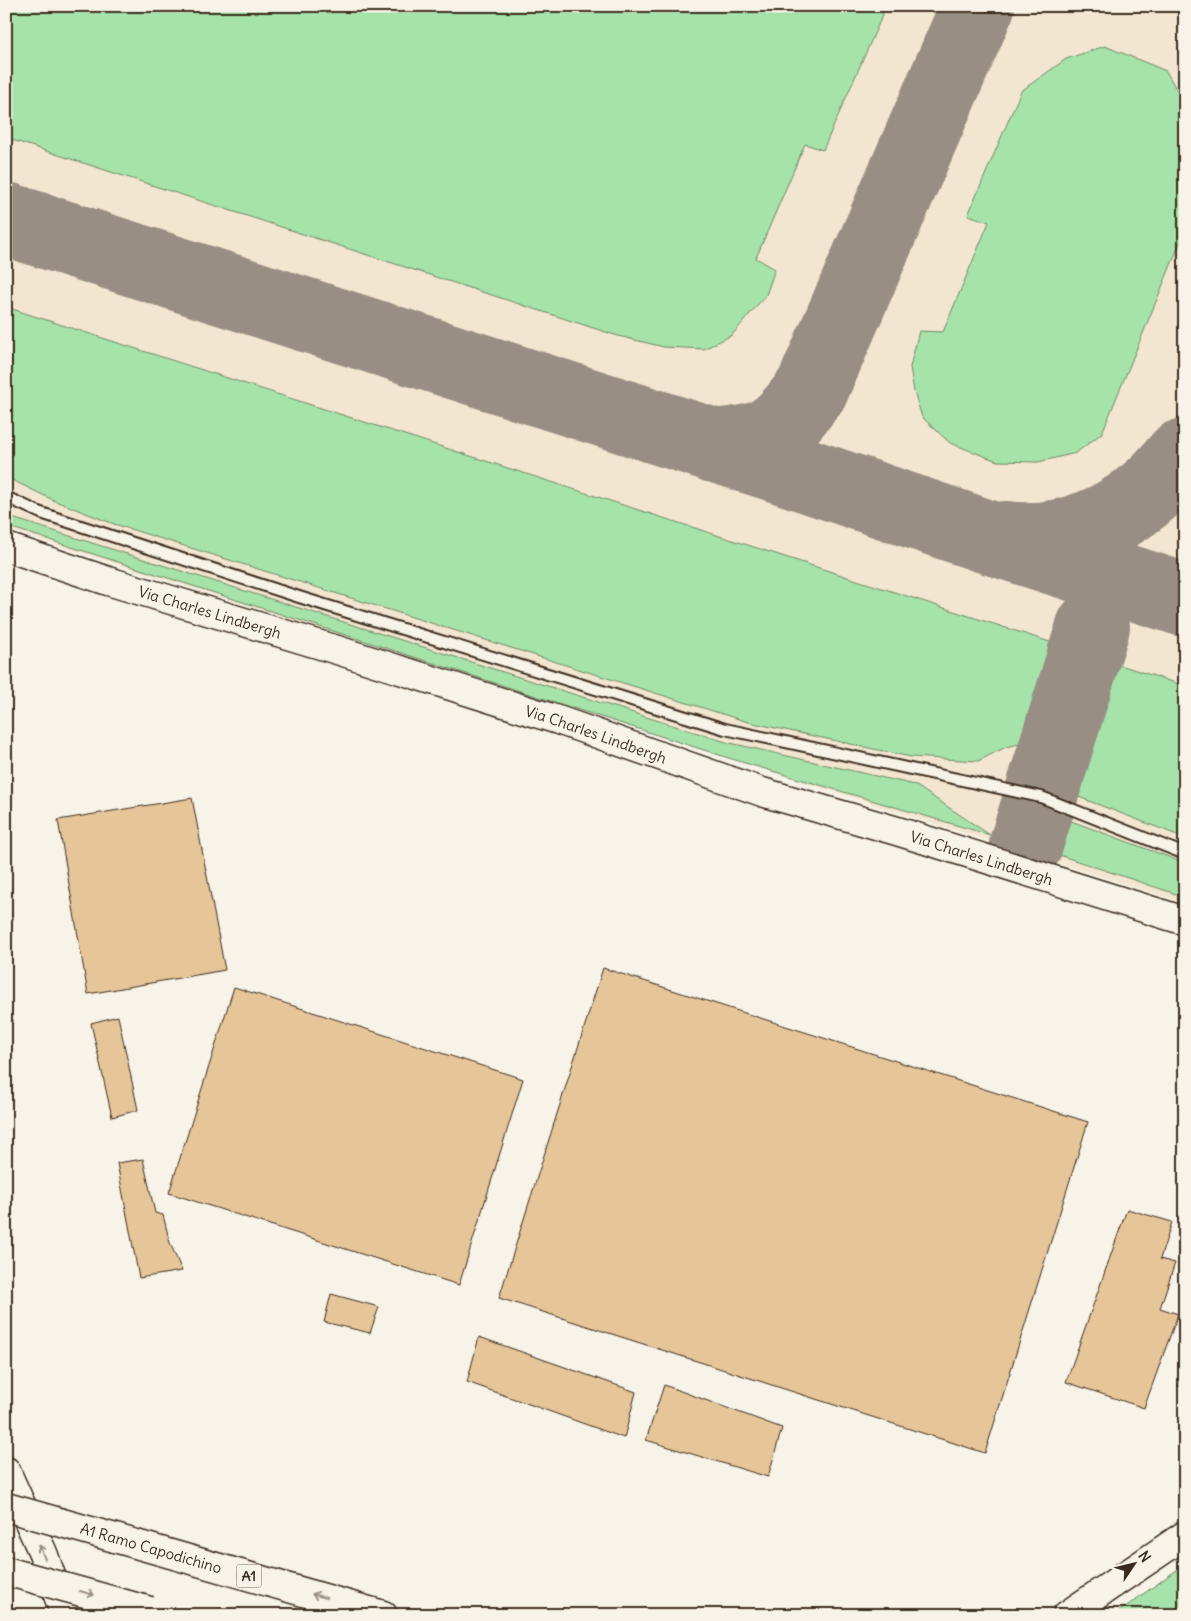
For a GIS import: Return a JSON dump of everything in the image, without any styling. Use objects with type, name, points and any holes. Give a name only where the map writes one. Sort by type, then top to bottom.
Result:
[{"type":"main road","name":"Via Charles Lindbergh","points":[[6,548],[549,717],[762,792],[897,831],[1185,921]]},
{"type":"main road","points":[[6,1470],[43,1553],[65,1615]]},
{"type":"main road","name":"A1 Ramo Capodichino","points":[[6,1507],[383,1615]]},
{"type":"main road","points":[[1067,1615],[1185,1535]]},
{"type":"main road","points":[[6,1571],[157,1613]]},
{"type":"lane","points":[[6,497],[41,513],[299,597],[634,702],[725,729],[1041,797],[1185,854]]},
{"type":"shaded area","points":[[6,6],[1185,6],[1185,903],[6,529]]},
{"type":"green space","points":[[6,6],[880,6],[883,14],[823,150],[805,144],[756,258],[775,269],[766,295],[732,335],[704,349],[664,347],[618,336],[6,138]]},
{"type":"green space","points":[[1105,46],[1166,71],[1185,105],[1185,231],[1102,433],[1076,453],[1038,462],[997,461],[950,443],[922,417],[914,392],[910,367],[919,331],[943,332],[989,222],[968,215],[1021,91],[1066,59]]},
{"type":"green space","points":[[6,307],[1050,642],[1023,743],[1006,747],[978,761],[911,757],[748,722],[114,524],[55,501],[6,477]]},
{"type":"green space","points":[[6,516],[726,742],[915,785],[990,835],[738,761],[6,526]]},
{"type":"green space","points":[[1114,663],[1185,686],[1185,838],[1076,796]]},
{"type":"green space","points":[[1063,818],[1185,863],[1185,897],[1050,852]]},
{"type":"green space","points":[[1185,1564],[1185,1615],[1114,1615]]},
{"type":"building","points":[[192,798],[225,970],[88,994],[58,820]]},
{"type":"building","points":[[603,968],[1088,1122],[985,1453],[499,1298]]},
{"type":"building","points":[[234,987],[523,1079],[459,1285],[169,1193]]},
{"type":"building","points":[[118,1016],[138,1110],[112,1117],[91,1023]]},
{"type":"building","points":[[143,1159],[155,1213],[163,1215],[170,1243],[182,1271],[139,1278],[117,1163]]},
{"type":"building","points":[[1127,1209],[1172,1222],[1160,1259],[1175,1263],[1160,1308],[1178,1314],[1144,1408],[1066,1382]]},
{"type":"building","points":[[331,1294],[379,1307],[370,1333],[324,1322]]},
{"type":"building","points":[[479,1337],[636,1392],[624,1438],[467,1382]]},
{"type":"building","points":[[1185,1368],[1185,1389],[1178,1386]]},
{"type":"building","points":[[664,1385],[782,1428],[768,1477],[646,1440]]},
{"type":"taxiway","points":[[714,446],[753,440],[772,432],[791,415],[812,389],[978,6]]},
{"type":"taxiway","points":[[6,219],[785,468],[982,535],[1185,600]]},
{"type":"taxiway","points":[[1006,538],[1048,538],[1088,528],[1108,519],[1126,509],[1143,496],[1162,479],[1182,456]]},
{"type":"taxiway","points":[[1026,844],[1093,627]]}]
